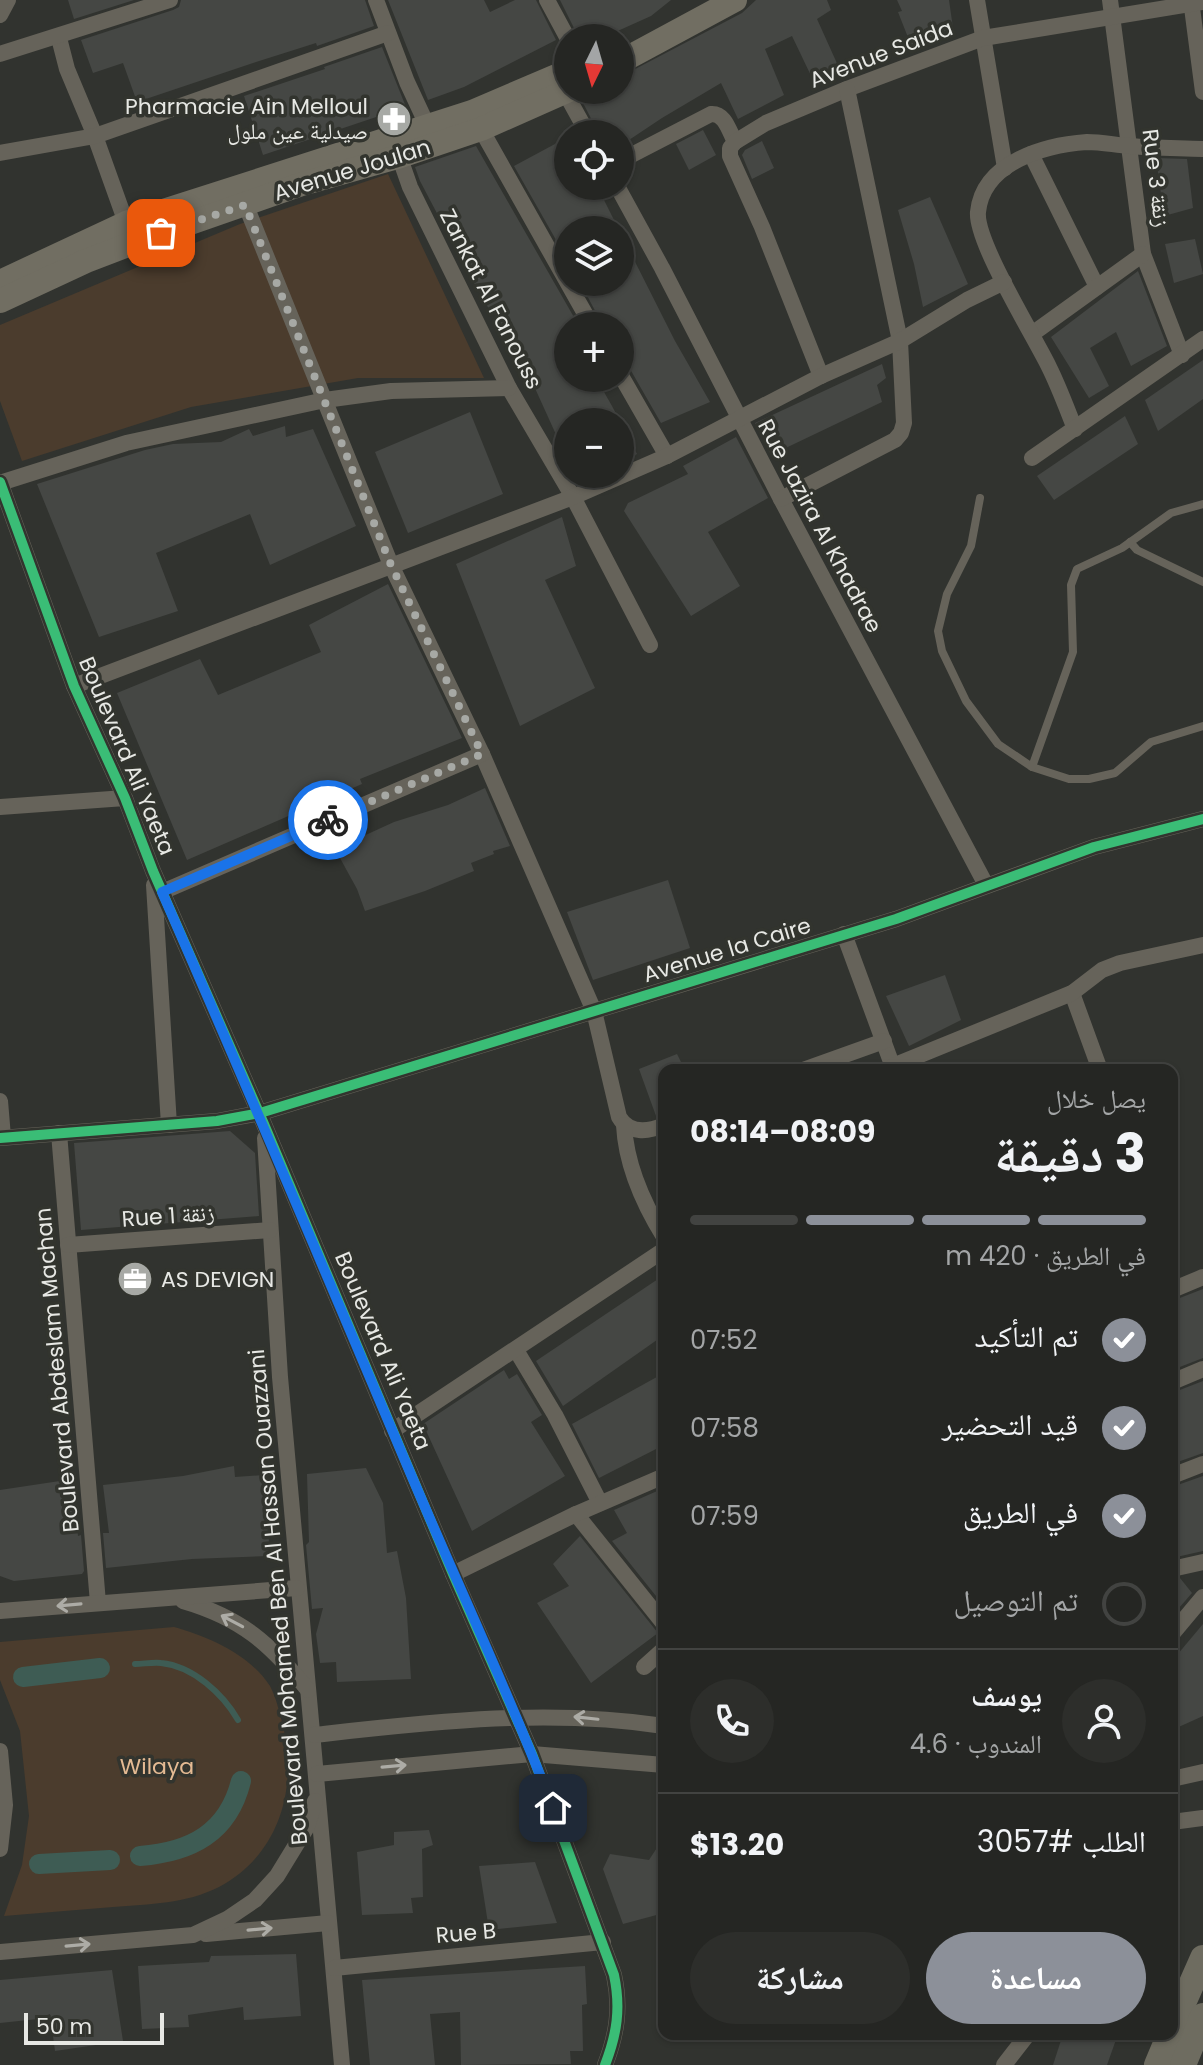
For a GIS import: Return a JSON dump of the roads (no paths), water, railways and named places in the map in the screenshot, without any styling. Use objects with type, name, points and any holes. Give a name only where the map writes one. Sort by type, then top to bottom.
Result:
[{"type":"main road","points":[[1178,2014],[1203,1958]]},
{"type":"main road","points":[[1186,2064],[1203,2016]]},
{"type":"main road","points":[[1157,2065],[1167,2040]]},
{"type":"street","points":[[0,15],[8,0]]},
{"type":"street","points":[[0,54],[59,38],[170,0]]},
{"type":"street","points":[[376,0],[428,127]]},
{"type":"street","points":[[547,0],[560,24]]},
{"type":"street","points":[[634,36],[702,0]]},
{"type":"street","points":[[634,54],[735,0]]},
{"type":"street","points":[[977,0],[1005,168]]},
{"type":"street","points":[[1195,2],[1203,92]]},
{"type":"street","name":"Avenue Saida","points":[[735,142],[766,123],[847,89],[983,38],[1111,8],[1195,2]]},
{"type":"street","name":"Rue 3 زنقة","points":[[1111,8],[1143,254],[1182,355]]},
{"type":"street","points":[[0,153],[95,136],[388,33]]},
{"type":"street","points":[[59,38],[67,69],[95,136],[129,233]]},
{"type":"street","name":"Avenue Joulan","points":[[0,282],[129,233],[476,120],[554,87]]},
{"type":"street","points":[[781,499],[895,440],[904,423],[900,341],[847,89]]},
{"type":"street","points":[[634,154],[711,114],[716,113],[723,118],[735,142],[730,148],[730,156],[762,227],[821,376]]},
{"type":"street","points":[[476,120],[584,312]]},
{"type":"street","name":"Avenue Joulan","points":[[396,148],[428,127],[476,120]]},
{"type":"street","points":[[1075,429],[1050,369],[983,238],[978,212],[989,182],[1005,168],[1031,154],[1064,144],[1088,142],[1203,149]]},
{"type":"street","name":"Zankat Al Fanouss","points":[[396,148],[410,187],[509,388],[573,497],[650,645]]},
{"type":"street","points":[[1031,154],[1097,287]]},
{"type":"street","points":[[242,196],[391,565],[482,754],[594,1011],[619,1117],[624,1125],[625,1149],[638,1186],[658,1225]]},
{"type":"street","name":"Rue Jazira Al Khadrae","points":[[625,200],[986,885]]},
{"type":"street","name":"Avenue Joulan","points":[[0,301],[86,261],[129,233]]},
{"type":"street","points":[[1032,334],[1143,254]]},
{"type":"street","points":[[74,686],[573,497],[667,456],[821,376],[900,341],[967,300],[1004,282]]},
{"type":"street","points":[[1032,458],[1203,339]]},
{"type":"street","points":[[0,482],[126,443],[325,400],[391,391],[509,388]]},
{"type":"street","points":[[630,392],[667,456]]},
{"type":"street","name":"Boulevard Ali Yaeta","points":[[0,482],[74,686],[125,798],[153,871],[262,1118],[392,1431],[532,1754],[614,1975],[619,2006],[615,2039],[605,2065]]},
{"type":"street","points":[[162,892],[482,754]]},
{"type":"street","points":[[0,807],[125,798]]},
{"type":"street","name":"Avenue la Caire","points":[[1,1138],[262,1118],[594,1011],[896,919],[1094,847],[1203,819]]},
{"type":"street","points":[[153,871],[169,1125]]},
{"type":"street","points":[[844,934],[893,1064]]},
{"type":"street","points":[[903,1064],[1072,993],[1102,970],[1120,963],[1203,945]]},
{"type":"street","points":[[1072,993],[1098,1064]]},
{"type":"street","points":[[820,1064],[884,1041]]},
{"type":"street","points":[[0,1101],[1,1138]]},
{"type":"street","name":"Boulevard Mohamed Ben Al Hassan Ouazzani","points":[[262,1118],[297,1588],[314,1735],[342,2065]]},
{"type":"street","points":[[624,1125],[643,1131],[658,1127]]},
{"type":"street","name":"Boulevard Abdeslam Machan","points":[[59,1133],[98,1603]]},
{"type":"street","name":"Rue 1 زنقة","points":[[68,1245],[270,1230]]},
{"type":"street","points":[[392,1431],[658,1254]]},
{"type":"street","points":[[1178,1287],[1203,1277]]},
{"type":"street","points":[[516,1350],[555,1415],[600,1503]]},
{"type":"street","points":[[1178,1379],[1203,1369]]},
{"type":"street","points":[[1178,1474],[1203,1464]]},
{"type":"street","points":[[453,1574],[576,1514],[658,1479]]},
{"type":"street","points":[[576,1514],[658,1616]]},
{"type":"street","points":[[1178,1568],[1203,1562]]},
{"type":"street","points":[[0,1611],[297,1588]]},
{"type":"street","points":[[1178,1627],[1203,1597]]},
{"type":"street","points":[[174,1598],[238,1623],[266,1642],[309,1691]]},
{"type":"street","points":[[644,1667],[658,1654]]},
{"type":"street","points":[[314,1735],[516,1716],[572,1717],[658,1725]]},
{"type":"street","points":[[0,1751],[5,1805],[0,1849]]},
{"type":"street","points":[[317,1774],[532,1754],[658,1764]]},
{"type":"street","points":[[1178,1778],[1203,1772]]},
{"type":"street","points":[[193,1935],[227,1919],[255,1900],[277,1876],[307,1827],[318,1792]]},
{"type":"street","points":[[1178,1825],[1203,1818]]},
{"type":"street","points":[[0,1952],[328,1923]]},
{"type":"street","name":"Rue B","points":[[334,1968],[603,1942]]},
{"type":"street","points":[[1004,2065],[1022,2040]]},
{"type":"lane","points":[[980,498],[971,546],[947,594],[938,631],[942,651],[966,701],[998,744],[1032,767],[1069,779],[1089,779],[1115,773],[1151,742],[1203,726]]},
{"type":"lane","points":[[1032,767],[1073,652],[1071,585],[1077,569],[1130,542],[1171,513],[1203,504]]},
{"type":"lane","points":[[1130,542],[1137,550],[1203,582]]},
{"type":"waterway","points":[[135,1664],[173,1665],[195,1675],[215,1691],[238,1720]]},
{"type":"waterway","points":[[23,1677],[100,1668]]},
{"type":"waterway","points":[[140,1856],[175,1850],[205,1836],[227,1814],[241,1781]]},
{"type":"waterway","points":[[39,1864],[110,1860]]},
{"type":"place","name":"Pharmacie Ain Melloul صيدلية عين ملول","points":[[394,119]]},
{"type":"place","name":"AS DEVIGN","points":[[135,1279]]},
{"type":"park label","name":"Wilaya","points":[[157,1766]]}]
